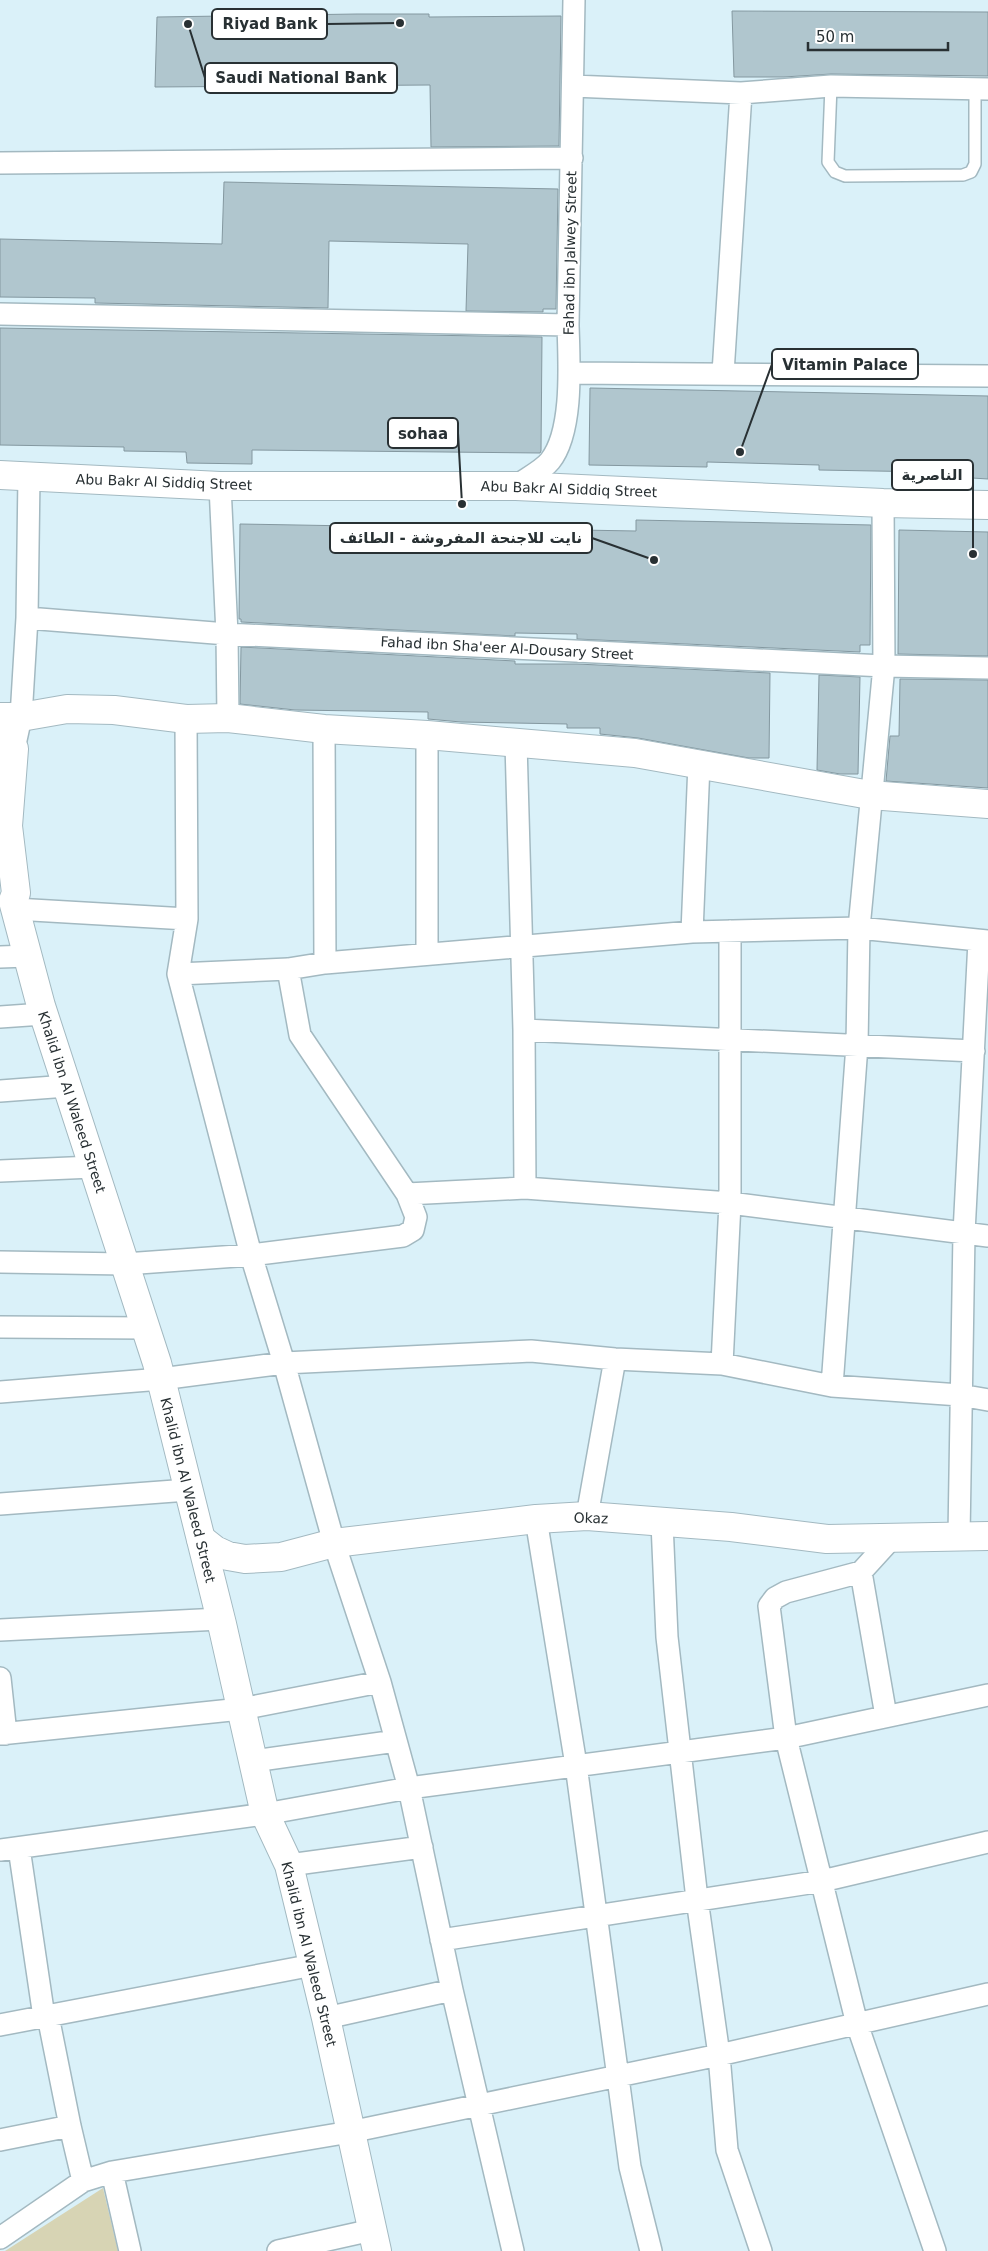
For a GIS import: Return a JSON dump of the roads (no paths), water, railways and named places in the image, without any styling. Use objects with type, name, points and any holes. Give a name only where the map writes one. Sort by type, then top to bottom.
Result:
[{"type":"main road","name":"Abu Bakr Al Siddiq Street","points":[[0,475],[220,486],[516,486],[883,503],[988,505]]},
{"type":"main road","points":[[0,481],[29,476]]},
{"type":"main road","points":[[11,717],[67,709],[114,710],[186,719],[228,718],[324,729],[427,735],[516,744],[635,752],[870,795],[988,804]]},
{"type":"main road","name":"Khalid ibn Al Waleed Street","points":[[7,744],[4,826],[10,898],[43,1014],[161,1379],[201,1539],[265,1814],[289,1865],[326,2018],[375,2240]]},
{"type":"main road","name":"Okaz","points":[[201,1539],[214,1550],[228,1556],[245,1559],[281,1557],[334,1543],[536,1519],[587,1516],[732,1527],[827,1539],[988,1536]]},
{"type":"street","name":"Fahad ibn Jalwey Street","points":[[516,486],[550,461],[563,436],[570,373],[568,325],[574,0]]},
{"type":"street","points":[[573,86],[741,93],[831,86],[982,89]]},
{"type":"street","points":[[723,372],[741,93]]},
{"type":"street","points":[[0,164],[572,158]]},
{"type":"street","points":[[0,314],[568,325]]},
{"type":"street","points":[[570,373],[723,372],[988,376]]},
{"type":"street","points":[[7,744],[26,618],[29,476]]},
{"type":"street","points":[[220,486],[227,634],[228,718]]},
{"type":"street","points":[[832,1386],[857,1045],[859,928],[870,795],[884,666],[883,503]]},
{"type":"street","name":"Fahad ibn Sha'eer Al-Dousary Street","points":[[26,618],[227,634],[884,666],[988,668]]},
{"type":"street","points":[[186,719],[187,919],[178,974],[251,1254],[284,1363],[334,1543],[380,1682],[409,1788],[452,1990],[513,2251]]},
{"type":"street","points":[[324,729],[325,963]]},
{"type":"street","points":[[427,735],[427,954]]},
{"type":"street","points":[[516,744],[524,1030],[525,1188]]},
{"type":"street","points":[[692,932],[699,764]]},
{"type":"street","points":[[10,898],[187,919]]},
{"type":"street","points":[[178,974],[288,969],[325,963],[692,932],[859,928],[984,941],[982,1025],[974,1051],[980,1098],[964,1233],[959,1536]]},
{"type":"street","points":[[722,1364],[730,1204],[730,931]]},
{"type":"street","points":[[0,957],[28,956]]},
{"type":"street","points":[[0,1262],[125,1264],[251,1254],[403,1236],[413,1230],[416,1217],[407,1194],[300,1035],[288,969]]},
{"type":"street","points":[[0,1017],[43,1014]]},
{"type":"street","points":[[524,1030],[731,1038],[974,1051]]},
{"type":"street","points":[[0,1091],[67,1086]]},
{"type":"street","points":[[0,1171],[93,1167]]},
{"type":"street","points":[[407,1194],[525,1188],[730,1204],[988,1236]]},
{"type":"street","points":[[0,1327],[145,1328]]},
{"type":"street","points":[[0,1392],[161,1379],[284,1363],[531,1351],[615,1359],[722,1364],[832,1386],[960,1395],[988,1400]]},
{"type":"street","points":[[587,1516],[615,1359]]},
{"type":"street","points":[[0,1504],[188,1490]]},
{"type":"street","points":[[536,1519],[576,1765],[630,2167],[651,2251]]},
{"type":"street","points":[[662,1523],[667,1637],[697,1899],[719,2055],[727,2150],[761,2251]]},
{"type":"street","points":[[892,1538],[861,1572],[786,1592],[775,1598],[769,1606],[786,1738],[857,2024],[935,2251]]},
{"type":"street","points":[[861,1572],[886,1716]]},
{"type":"street","points":[[0,1630],[220,1619]]},
{"type":"street","points":[[0,1678],[3,1734],[241,1709],[380,1682]]},
{"type":"street","points":[[83,2181],[9,1849],[265,1814],[409,1788],[786,1738],[988,1695]]},
{"type":"street","points":[[253,1761],[396,1740]]},
{"type":"street","points":[[441,1940],[822,1881],[988,1842]]},
{"type":"street","points":[[289,1865],[422,1847]]},
{"type":"street","points":[[0,2026],[313,1965]]},
{"type":"street","points":[[326,2018],[452,1990]]},
{"type":"street","points":[[0,2238],[83,2181],[112,2172],[350,2132],[719,2055],[988,1994]]},
{"type":"street","points":[[0,2140],[70,2126]]},
{"type":"street","points":[[112,2172],[130,2251]]},
{"type":"street","points":[[278,2251],[375,2240]]},
{"type":"lane","points":[[831,86],[828,162],[835,172],[845,176],[963,175],[972,172],[975,164],[982,89]]},
{"type":"place","name":"Riyad Bank","points":[[400,23]]},
{"type":"place","name":"Saudi National Bank","points":[[188,24]]},
{"type":"place","name":"Vitamin Palace","points":[[740,452]]},
{"type":"place","name":"sohaa","points":[[462,504]]},
{"type":"place","name":"الناصرية","points":[[973,554]]},
{"type":"place","name":"نايت للاجنحة المفروشة - الطائف","points":[[654,560]]}]
